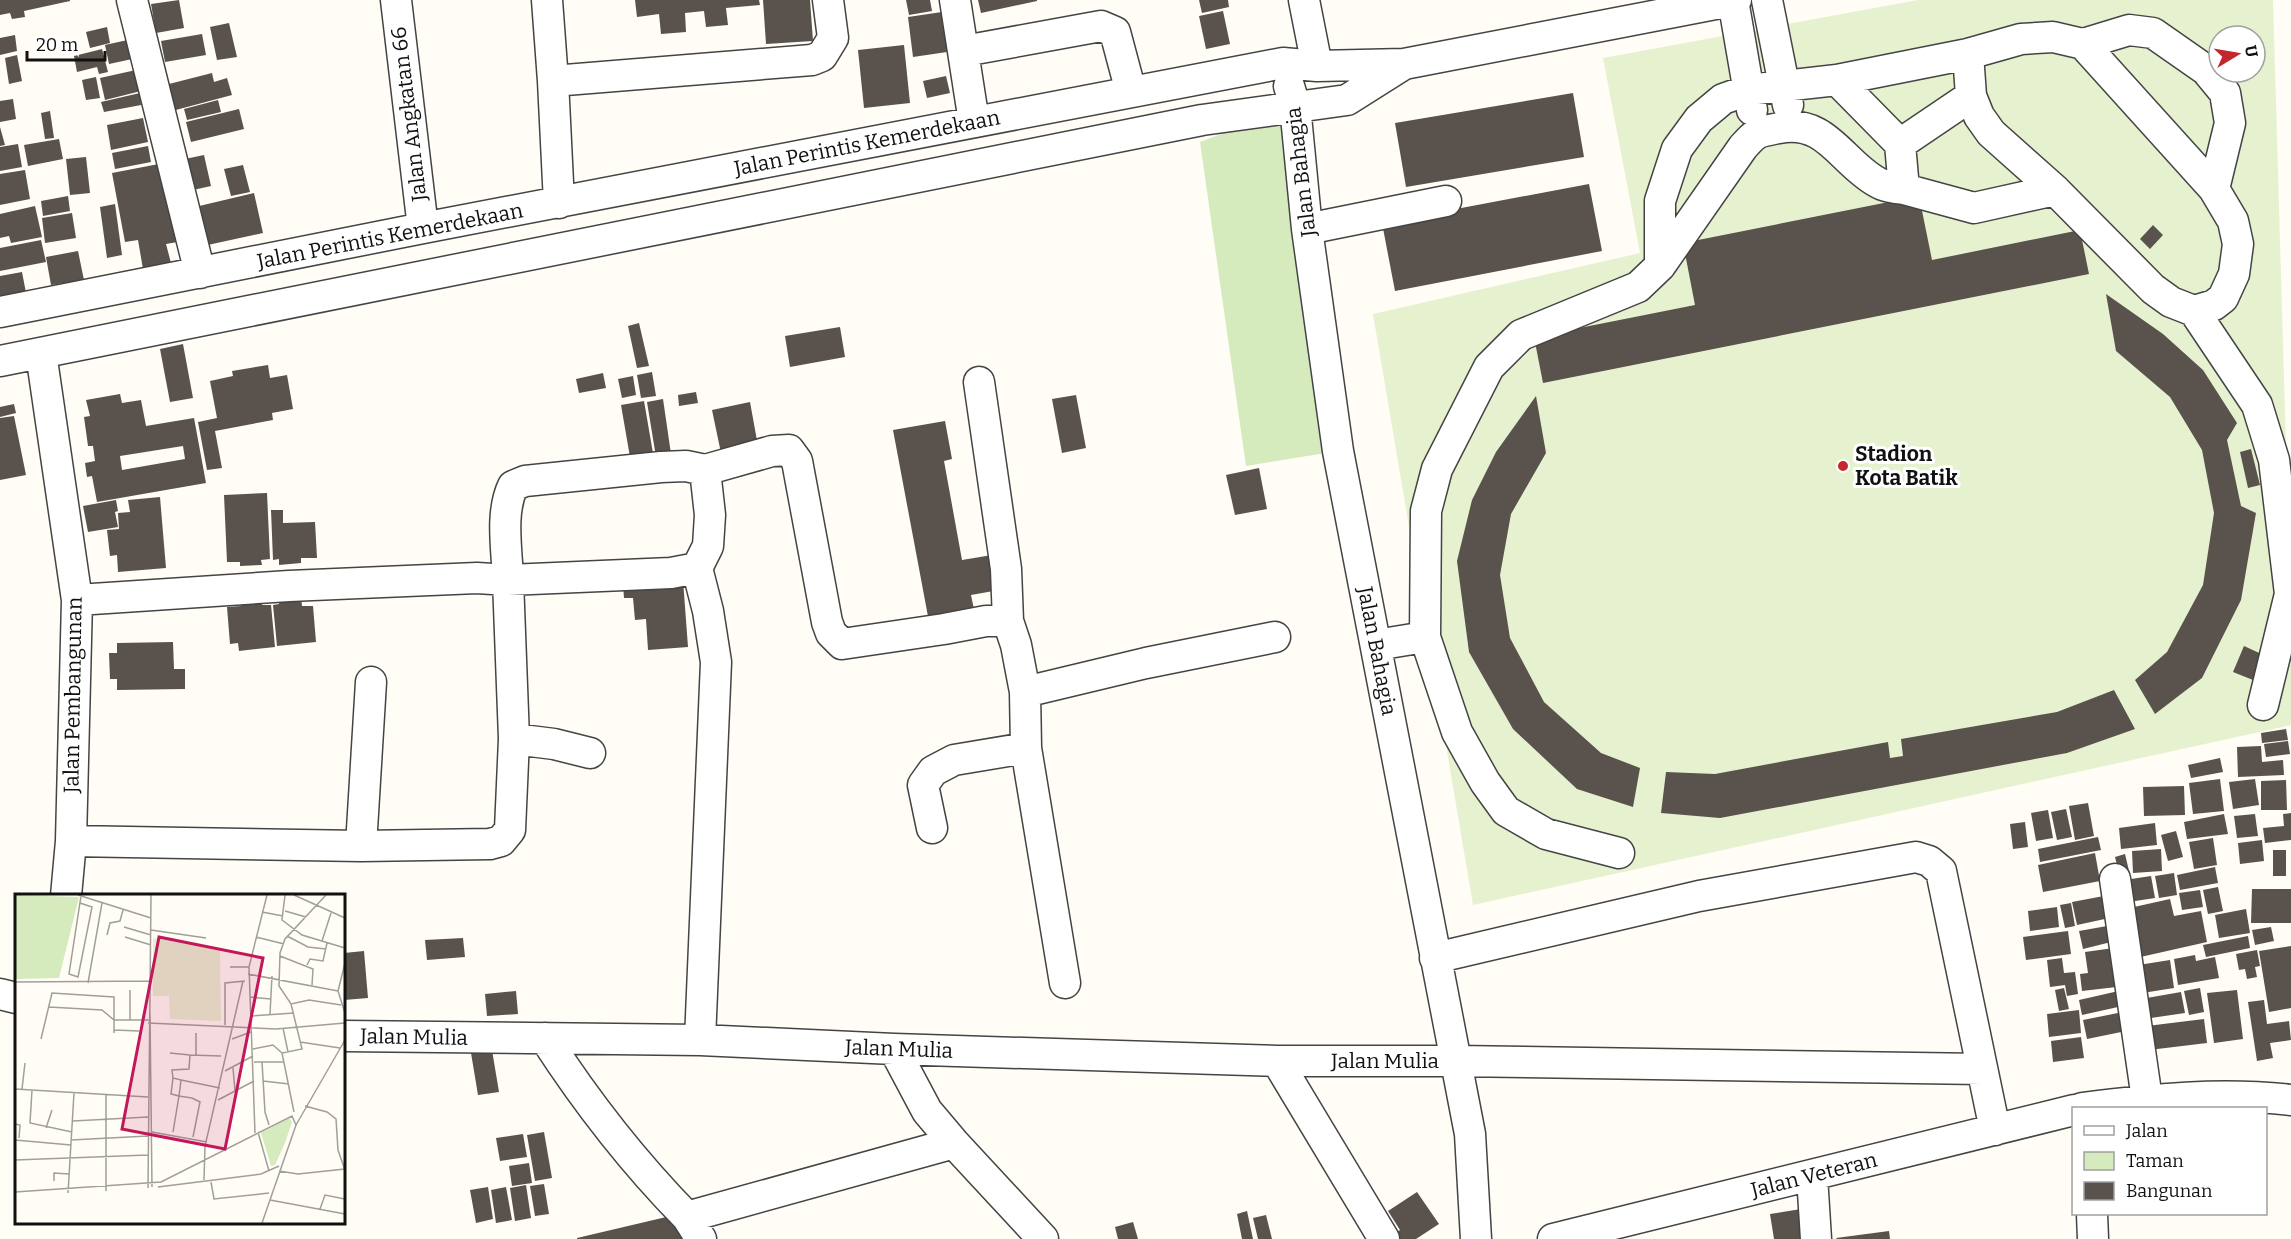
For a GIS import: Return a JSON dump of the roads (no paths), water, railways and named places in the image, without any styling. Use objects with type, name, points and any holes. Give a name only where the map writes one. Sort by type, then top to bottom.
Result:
[{"type":"street","points":[[132,0],[200,273]]},
{"type":"street","name":"Jalan Angkatan 66","points":[[396,0],[423,228]]},
{"type":"street","points":[[547,0],[559,203]]},
{"type":"street","points":[[553,81],[812,60],[822,56],[833,38],[828,0]]},
{"type":"street","points":[[955,0],[974,122]]},
{"type":"street","points":[[1304,0],[1317,66]]},
{"type":"street","points":[[1734,0],[1755,133]]},
{"type":"street","name":"Jalan Perintis Kemerdekaan","points":[[0,312],[423,228],[1283,63],[1317,66],[1404,64],[1734,0]]},
{"type":"street","points":[[1767,0],[1792,125]]},
{"type":"street","points":[[964,51],[1101,26],[1115,32],[1131,92]]},
{"type":"street","points":[[1660,267],[1660,201],[1677,149],[1699,119],[1723,99],[1748,90],[1837,80],[1968,54],[2020,39],[2053,37],[2083,44],[2129,30],[2153,33],[2206,70],[2225,93],[2230,123],[2214,189]]},
{"type":"street","points":[[1968,54],[1971,96],[1979,116],[1991,133],[2055,190],[2153,289],[2171,302],[2194,310],[2214,305],[2223,298],[2234,274],[2238,244],[2234,221],[2214,189],[2083,44]]},
{"type":"street","name":"Jalan Bahagia","points":[[1283,63],[1295,106],[1307,229],[1338,451],[1470,1134],[1476,1239]]},
{"type":"street","points":[[0,362],[1202,120],[1347,100],[1404,64]]},
{"type":"street","points":[[1837,80],[1900,144],[1904,189]]},
{"type":"street","points":[[1900,144],[1971,96]]},
{"type":"street","points":[[1619,853],[1546,834],[1506,811],[1485,782],[1457,732],[1425,637],[1426,511],[1437,469],[1489,367],[1521,335],[1638,287],[1660,267],[1755,133],[1792,125],[1812,131],[1834,143],[1860,171],[1879,184],[1974,208],[2055,190]]},
{"type":"street","points":[[1307,229],[1446,201]]},
{"type":"street","points":[[2194,310],[2257,405],[2274,460],[2290,594],[2262,705]]},
{"type":"street","name":"Jalan Pembangunan","points":[[41,353],[77,600],[71,841],[66,894]]},
{"type":"street","points":[[979,382],[1006,568],[1008,621],[1016,645],[1025,692],[1026,748],[1065,983]]},
{"type":"street","points":[[71,841],[361,846],[490,844],[501,840],[510,830],[514,739],[507,497],[513,486],[525,481],[686,465],[705,470],[772,451],[789,450],[797,461],[831,633],[842,644],[986,621],[1008,621]]},
{"type":"street","points":[[700,1040],[716,662],[698,568],[708,546],[710,515],[705,470]]},
{"type":"street","points":[[77,600],[289,586],[671,573],[698,568]]},
{"type":"street","points":[[1025,692],[1146,663],[1275,637]]},
{"type":"street","points":[[1376,645],[1425,637]]},
{"type":"street","points":[[361,846],[371,682]]},
{"type":"street","points":[[514,739],[554,744],[590,753]]},
{"type":"street","points":[[932,828],[923,785],[933,771],[954,760],[1026,748]]},
{"type":"street","points":[[1435,958],[1699,896],[1916,857],[1929,861],[1941,871],[1995,1130]]},
{"type":"street","points":[[2115,879],[2147,1099]]},
{"type":"street","points":[[0,994],[15,998]]},
{"type":"street","name":"Jalan Mulia","points":[[345,1036],[700,1040],[894,1049],[1278,1061],[1455,1060],[1982,1069]]},
{"type":"street","points":[[545,1038],[608,1129],[646,1176],[694,1228],[954,1143]]},
{"type":"street","points":[[894,1049],[927,1111],[1043,1239]]},
{"type":"street","points":[[1278,1061],[1384,1239]]},
{"type":"street","name":"Jalan Veteran","points":[[2109,1107],[2147,1099],[2267,1097],[2291,1100]]},
{"type":"street","name":"Jalan Veteran","points":[[1553,1239],[1590,1235],[1995,1130],[2072,1115]]},
{"type":"street","points":[[1812,1176],[1816,1239]]},
{"type":"street","points":[[2092,1215],[2093,1239]]},
{"type":"place","name":"Stadion Kota Batik","points":[[1843,466]]}]
